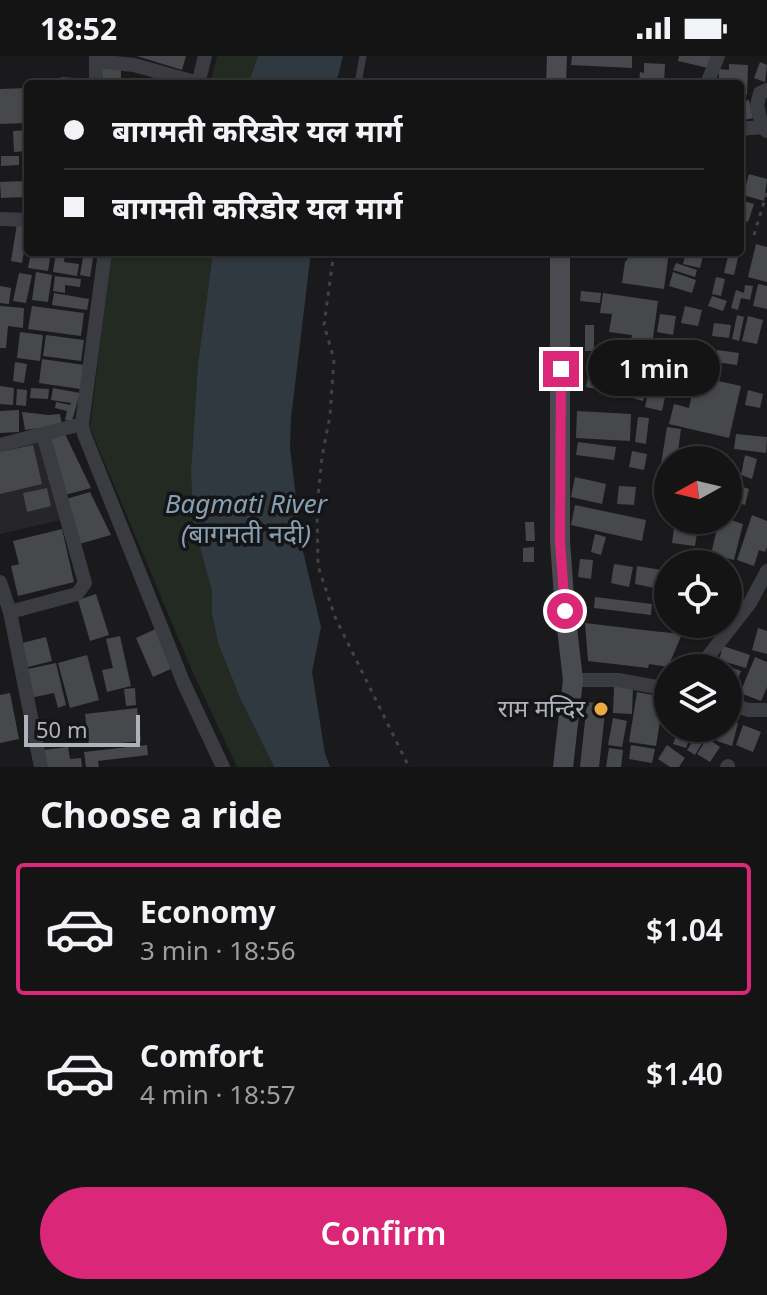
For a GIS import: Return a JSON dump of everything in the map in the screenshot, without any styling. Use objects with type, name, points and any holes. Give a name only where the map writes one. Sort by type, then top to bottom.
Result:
[{"type":"street","points":[[199,80],[205,56]]},
{"type":"street","points":[[556,80],[557,56]]},
{"type":"street","points":[[709,80],[718,56]]},
{"type":"street","points":[[96,80],[96,59],[134,65],[185,80]]},
{"type":"street","points":[[744,129],[765,129],[757,105],[760,93],[767,90]]},
{"type":"street","points":[[0,219],[24,220]]},
{"type":"street","points":[[104,256],[82,424],[92,458],[184,684],[223,767]]},
{"type":"street","points":[[560,256],[560,541],[573,680],[563,767]]},
{"type":"street","points":[[0,445],[82,424]]},
{"type":"street","points":[[5,610],[77,594],[85,583],[43,434]]},
{"type":"street","points":[[710,654],[750,603],[767,571]]},
{"type":"street","points":[[0,582],[41,767]]},
{"type":"street","points":[[573,680],[618,680],[654,686]]},
{"type":"street","points":[[742,708],[767,710]]},
{"type":"lane","points":[[359,80],[363,56]]},
{"type":"path","points":[[754,235],[767,192]]},
{"type":"path","points":[[333,256],[324,325],[334,359],[330,416],[317,506],[318,566],[335,617],[409,767]]},
{"type":"shaded area","points":[[217,56],[258,56],[249,80],[211,80]]},
{"type":"shaded area","points":[[111,256],[212,256],[198,363],[191,470],[193,523],[212,591],[212,614],[218,643],[240,698],[274,767],[237,767],[193,673],[90,428]]},
{"type":"shaded area","points":[[37,437],[61,520],[0,534],[0,447]]},
{"type":"water","points":[[258,56],[343,56],[337,80],[249,80]]},
{"type":"water","name":"Bagmati River (बागमती नदी)","points":[[212,256],[311,256],[290,448],[302,547],[321,627],[312,672],[325,754],[330,767],[274,767],[240,698],[218,643],[212,614],[212,591],[193,523],[191,470],[198,363]]},
{"type":"building","points":[[137,56],[186,56],[182,70]]},
{"type":"building","points":[[572,56],[632,56],[632,68],[571,65]]},
{"type":"building","points":[[679,56],[711,56],[708,68],[678,61]]},
{"type":"building","points":[[760,62],[767,65],[765,82],[754,78]]},
{"type":"building","points":[[644,63],[665,64],[664,80],[639,80],[640,72],[644,73]]},
{"type":"building","points":[[729,64],[748,65],[747,95],[744,95],[744,80],[719,80],[719,69],[729,70]]},
{"type":"building","points":[[121,68],[121,80],[103,80],[103,69]]},
{"type":"building","points":[[61,77],[90,79],[90,80],[61,80]]},
{"type":"building","points":[[24,88],[24,123],[0,124],[0,89]]},
{"type":"building","points":[[749,100],[753,118],[744,120],[744,101]]},
{"type":"building","points":[[24,130],[24,151],[14,152],[13,131]]},
{"type":"building","points":[[1,156],[19,156],[19,165],[1,166]]},
{"type":"building","points":[[749,174],[767,179],[764,201],[744,195]]},
{"type":"building","points":[[24,181],[24,197],[1,198],[0,182]]},
{"type":"building","points":[[744,201],[754,204],[748,222],[744,220]]},
{"type":"building","points":[[17,224],[24,225],[22,263],[11,261]]},
{"type":"building","points":[[756,244],[767,247],[767,282],[748,277]]},
{"type":"building","points":[[30,256],[50,256],[48,271],[28,268]]},
{"type":"building","points":[[55,256],[65,256],[64,262],[79,264],[77,276],[53,272]]},
{"type":"building","points":[[83,256],[93,256],[90,277],[80,275]]},
{"type":"building","points":[[630,256],[668,256],[664,289],[622,283],[625,262]]},
{"type":"building","points":[[685,256],[703,256],[700,268],[683,264]]},
{"type":"building","points":[[728,256],[738,258],[734,275],[724,273]]},
{"type":"building","points":[[676,263],[697,270],[695,277],[673,270]]},
{"type":"building","points":[[36,272],[52,275],[48,302],[32,300]]},
{"type":"building","points":[[673,272],[696,280],[692,293],[669,286]]},
{"type":"building","points":[[19,273],[32,275],[26,303],[13,301]]},
{"type":"building","points":[[55,276],[81,279],[80,287],[65,285],[65,293],[53,291]]},
{"type":"building","points":[[716,277],[725,279],[721,296],[712,294]]},
{"type":"building","points":[[758,284],[767,286],[767,309],[753,306]]},
{"type":"building","points":[[745,285],[753,286],[750,300],[741,298],[738,310],[731,308],[736,290],[744,293]]},
{"type":"building","points":[[0,286],[11,288],[9,304],[0,303]]},
{"type":"building","points":[[581,291],[601,293],[600,303],[580,301]]},
{"type":"building","points":[[54,293],[89,299],[87,310],[52,305]]},
{"type":"building","points":[[603,293],[658,301],[653,338],[680,343],[675,373],[650,368],[652,362],[628,357],[632,335],[609,332],[612,314],[600,313]]},
{"type":"building","points":[[712,296],[727,301],[723,311],[708,306]]},
{"type":"building","points":[[0,306],[24,308],[23,328],[8,326],[6,348],[0,348]]},
{"type":"building","points":[[32,306],[84,313],[81,336],[28,329]]},
{"type":"building","points":[[685,306],[702,310],[698,326],[681,323]]},
{"type":"building","points":[[660,314],[676,316],[673,335],[657,332]]},
{"type":"building","points":[[737,315],[744,317],[739,341],[732,339]]},
{"type":"building","points":[[748,316],[763,320],[757,344],[742,341]]},
{"type":"building","points":[[714,323],[731,325],[729,338],[712,336]]},
{"type":"building","points":[[585,325],[594,325],[594,351],[585,351]]},
{"type":"building","points":[[20,332],[43,335],[40,361],[17,358]]},
{"type":"building","points":[[46,335],[84,340],[81,361],[43,356]]},
{"type":"building","points":[[685,345],[702,346],[701,362],[685,361]]},
{"type":"building","points":[[717,350],[739,353],[737,365],[715,362]]},
{"type":"building","points":[[42,359],[84,365],[80,389],[39,383]]},
{"type":"building","points":[[15,362],[27,364],[24,383],[13,381]]},
{"type":"building","points":[[696,376],[741,386],[729,438],[669,424],[674,404],[689,408]]},
{"type":"building","points":[[588,377],[618,383],[616,393],[586,387]]},
{"type":"building","points":[[630,382],[647,386],[643,401],[626,396]]},
{"type":"building","points":[[0,386],[14,388],[13,405],[0,404]]},
{"type":"building","points":[[31,388],[49,389],[48,399],[30,398]]},
{"type":"building","points":[[53,388],[80,393],[72,421],[65,420],[67,411],[55,408],[56,402],[71,403],[51,400]]},
{"type":"building","points":[[17,389],[27,390],[26,406],[16,405]]},
{"type":"building","points":[[748,390],[763,394],[760,408],[745,405]]},
{"type":"building","points":[[648,393],[665,397],[662,411],[645,407]]},
{"type":"building","points":[[19,410],[19,432],[0,433],[0,411]]},
{"type":"building","points":[[577,411],[631,414],[630,441],[576,438]]},
{"type":"building","points":[[22,412],[60,414],[62,425],[25,430]]},
{"type":"building","points":[[638,417],[649,418],[646,444],[635,442]]},
{"type":"building","points":[[667,427],[681,429],[679,446],[664,446]]},
{"type":"building","points":[[65,434],[91,488],[65,495],[49,439]]},
{"type":"building","points":[[736,434],[767,437],[766,453],[734,446]]},
{"type":"building","points":[[578,442],[616,447],[614,460],[576,455]]},
{"type":"building","points":[[33,445],[42,484],[0,494],[0,452]]},
{"type":"building","points":[[632,451],[647,454],[644,470],[629,467]]},
{"type":"building","points":[[745,455],[757,459],[752,479],[742,475]]},
{"type":"building","points":[[575,477],[606,484],[602,504],[571,497]]},
{"type":"building","points":[[619,486],[636,487],[634,505],[617,504]]},
{"type":"building","points":[[742,487],[749,489],[745,505],[742,504]]},
{"type":"building","points":[[47,488],[51,506],[27,512],[23,493]]},
{"type":"building","points":[[90,492],[111,535],[79,544],[66,499]]},
{"type":"building","points":[[575,505],[646,520],[642,541],[571,525]]},
{"type":"building","points":[[752,515],[767,521],[767,547],[765,552],[759,550],[754,566],[742,562],[740,550]]},
{"type":"building","points":[[525,522],[534,522],[535,541],[526,541]]},
{"type":"building","points":[[62,529],[74,582],[18,596],[11,566],[19,564],[13,541]]},
{"type":"building","points":[[595,534],[606,537],[601,555],[591,552]]},
{"type":"building","points":[[673,534],[697,534],[695,546],[672,543]]},
{"type":"building","points":[[716,534],[740,534],[736,550],[712,550]]},
{"type":"building","points":[[534,547],[534,562],[523,562],[523,548]]},
{"type":"building","points":[[580,559],[593,560],[591,579],[578,577]]},
{"type":"building","points":[[614,564],[633,567],[629,587],[611,583]]},
{"type":"building","points":[[637,566],[654,569],[654,588],[635,584]]},
{"type":"building","points":[[96,594],[109,635],[90,641],[78,600]]},
{"type":"building","points":[[595,597],[652,604],[651,615],[594,608]]},
{"type":"building","points":[[585,623],[654,631],[654,638],[680,638],[674,654],[654,654],[654,665],[649,664],[648,668],[588,661]]},
{"type":"building","points":[[158,628],[175,667],[153,677],[136,638]]},
{"type":"building","points":[[758,628],[767,631],[767,654],[752,650]]},
{"type":"building","points":[[120,636],[131,686],[107,692],[102,670],[113,668],[106,639]]},
{"type":"building","points":[[46,637],[52,661],[28,667],[22,643]]},
{"type":"building","points":[[723,646],[750,655],[746,668],[742,667],[742,654],[721,654]]},
{"type":"building","points":[[87,655],[99,700],[70,708],[58,663]]},
{"type":"building","points":[[755,657],[767,662],[767,687],[761,701],[742,694]]},
{"type":"building","points":[[56,663],[66,705],[58,708],[54,693],[30,698],[23,670]]},
{"type":"building","points":[[614,687],[633,687],[632,714],[613,713]]},
{"type":"building","points":[[135,688],[136,705],[126,706],[124,689]]},
{"type":"building","points":[[637,692],[654,695],[656,746],[629,742]]},
{"type":"building","points":[[10,693],[19,739],[0,743],[0,695]]},
{"type":"building","points":[[587,702],[606,704],[599,767],[580,767]]},
{"type":"building","points":[[137,708],[141,741],[89,746],[85,714]]},
{"type":"building","points":[[613,718],[627,721],[622,747],[608,745]]},
{"type":"building","points":[[743,725],[761,732],[753,752],[736,745],[742,742]]},
{"type":"building","points":[[674,742],[688,742],[686,748]]},
{"type":"building","points":[[692,742],[703,742],[695,755],[687,750]]},
{"type":"building","points":[[704,742],[713,742],[720,747],[710,762],[697,754]]},
{"type":"building","points":[[147,745],[148,755],[98,761],[99,767],[86,767],[84,752]]},
{"type":"building","points":[[631,745],[655,749],[652,763],[629,759]]},
{"type":"building","points":[[667,745],[685,758],[679,767],[670,767],[658,759]]},
{"type":"building","points":[[68,747],[70,759],[81,758],[82,767],[45,767],[43,750]]},
{"type":"building","points":[[609,748],[623,750],[621,767],[606,767]]},
{"type":"place","name":"राम मन्दिर","points":[[601,709]]},
{"type":"route","points":[[561,369],[560,541],[565,611]]}]
